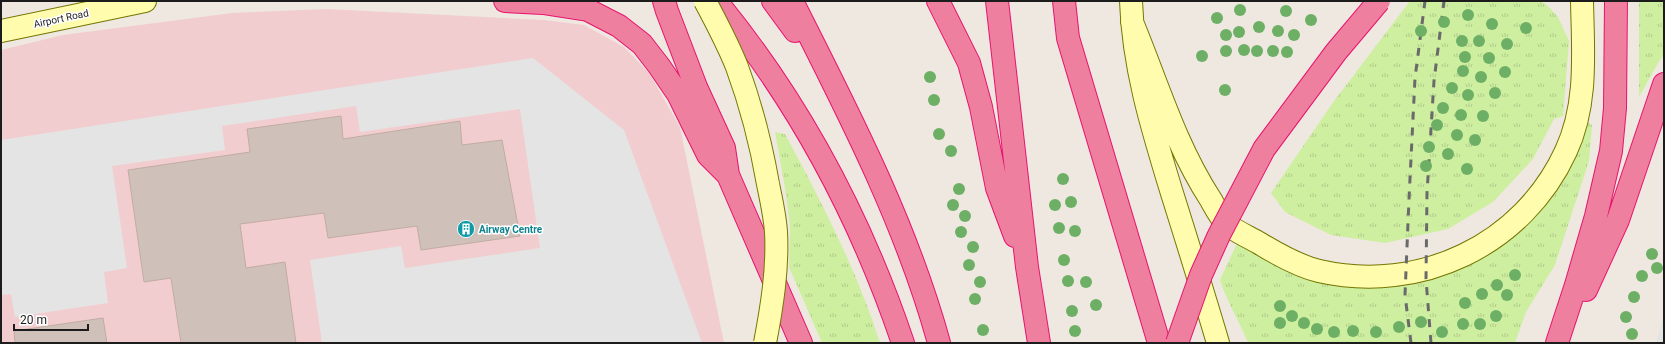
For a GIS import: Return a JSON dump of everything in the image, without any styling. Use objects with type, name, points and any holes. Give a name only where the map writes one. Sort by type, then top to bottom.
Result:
[{"type":"highway","points":[[505,1],[543,3],[588,10],[619,26],[642,44],[659,66],[678,94],[708,155],[728,175]]},
{"type":"highway","points":[[664,1],[693,80],[724,148],[728,175],[801,343]]},
{"type":"highway","points":[[716,1],[759,57],[823,160],[863,239],[903,343]]},
{"type":"highway","points":[[774,1],[832,79]]},
{"type":"highway","points":[[792,1],[851,118],[889,201],[916,269],[939,343]]},
{"type":"highway","points":[[938,1],[969,63]]},
{"type":"highway","points":[[953,1],[981,107],[997,188],[1027,267]]},
{"type":"highway","points":[[997,1],[1027,267],[1039,343]]},
{"type":"highway","points":[[1064,1],[1068,38],[1159,343]]},
{"type":"highway","points":[[1176,343],[1204,268],[1264,149],[1336,52],[1379,1]]},
{"type":"highway","points":[[1558,343],[1592,230],[1611,151],[1615,108],[1616,1]]},
{"type":"highway","points":[[1558,343],[1587,290],[1618,220],[1664,84]]},
{"type":"street","name":"Airport Road","points":[[1,31],[145,1]]},
{"type":"street","points":[[705,1],[736,65],[761,144],[770,194],[776,231],[776,259],[771,308],[765,343]]},
{"type":"street","points":[[1131,11],[1186,159],[1226,224],[1271,251],[1301,265],[1318,271],[1335,274],[1356,277],[1374,277],[1409,274],[1428,270],[1462,256],[1507,228],[1531,205],[1550,181],[1567,150],[1580,112],[1583,72],[1582,1]]},
{"type":"street","points":[[1131,11],[1143,92],[1158,148],[1218,343]]},
{"type":"shaded area","points":[[326,9],[544,20],[584,25],[624,47],[649,73],[680,127],[724,343],[1,343],[1,50],[63,35],[232,13]]},
{"type":"shaded area","points":[[533,58],[624,130],[702,343],[322,343],[310,260],[401,246],[405,268],[540,248],[520,109],[360,132],[356,106],[222,126],[225,150],[112,166],[127,268],[104,272],[108,303],[15,317],[11,294],[1,295],[1,140]]},
{"type":"shaded area","points":[[1664,314],[1664,343],[1656,343]]},
{"type":"green space","points":[[1410,1],[1540,1],[1547,5],[1558,17],[1569,41],[1563,116],[1554,119],[1533,159],[1493,202],[1448,229],[1385,243],[1331,235],[1285,212],[1271,193],[1334,101]]},
{"type":"green space","points":[[1639,1],[1664,1],[1664,55],[1639,97]]},
{"type":"green space","points":[[1587,122],[1592,125],[1589,161],[1555,265],[1526,312],[1515,343],[1248,343],[1220,280],[1238,241],[1269,260],[1444,274],[1478,260],[1508,240]]},
{"type":"green space","points":[[775,132],[785,134],[825,210],[861,289],[880,343],[822,343],[789,267],[790,225]]},
{"type":"building","name":"Airway Centre","points":[[341,116],[343,139],[460,121],[462,145],[502,140],[520,236],[421,250],[417,226],[328,238],[324,213],[240,224],[246,268],[285,262],[296,343],[181,343],[171,278],[144,282],[128,170],[250,152],[247,129]]},
{"type":"building","points":[[103,318],[107,343],[15,343],[14,331]]},
{"type":"railway","points":[[1411,343],[1405,295],[1415,78],[1425,1]]},
{"type":"railway","points":[[1431,343],[1426,279],[1427,193],[1434,81],[1444,1]]},
{"type":"place","name":"Airway Centre","points":[[466,229]]}]
